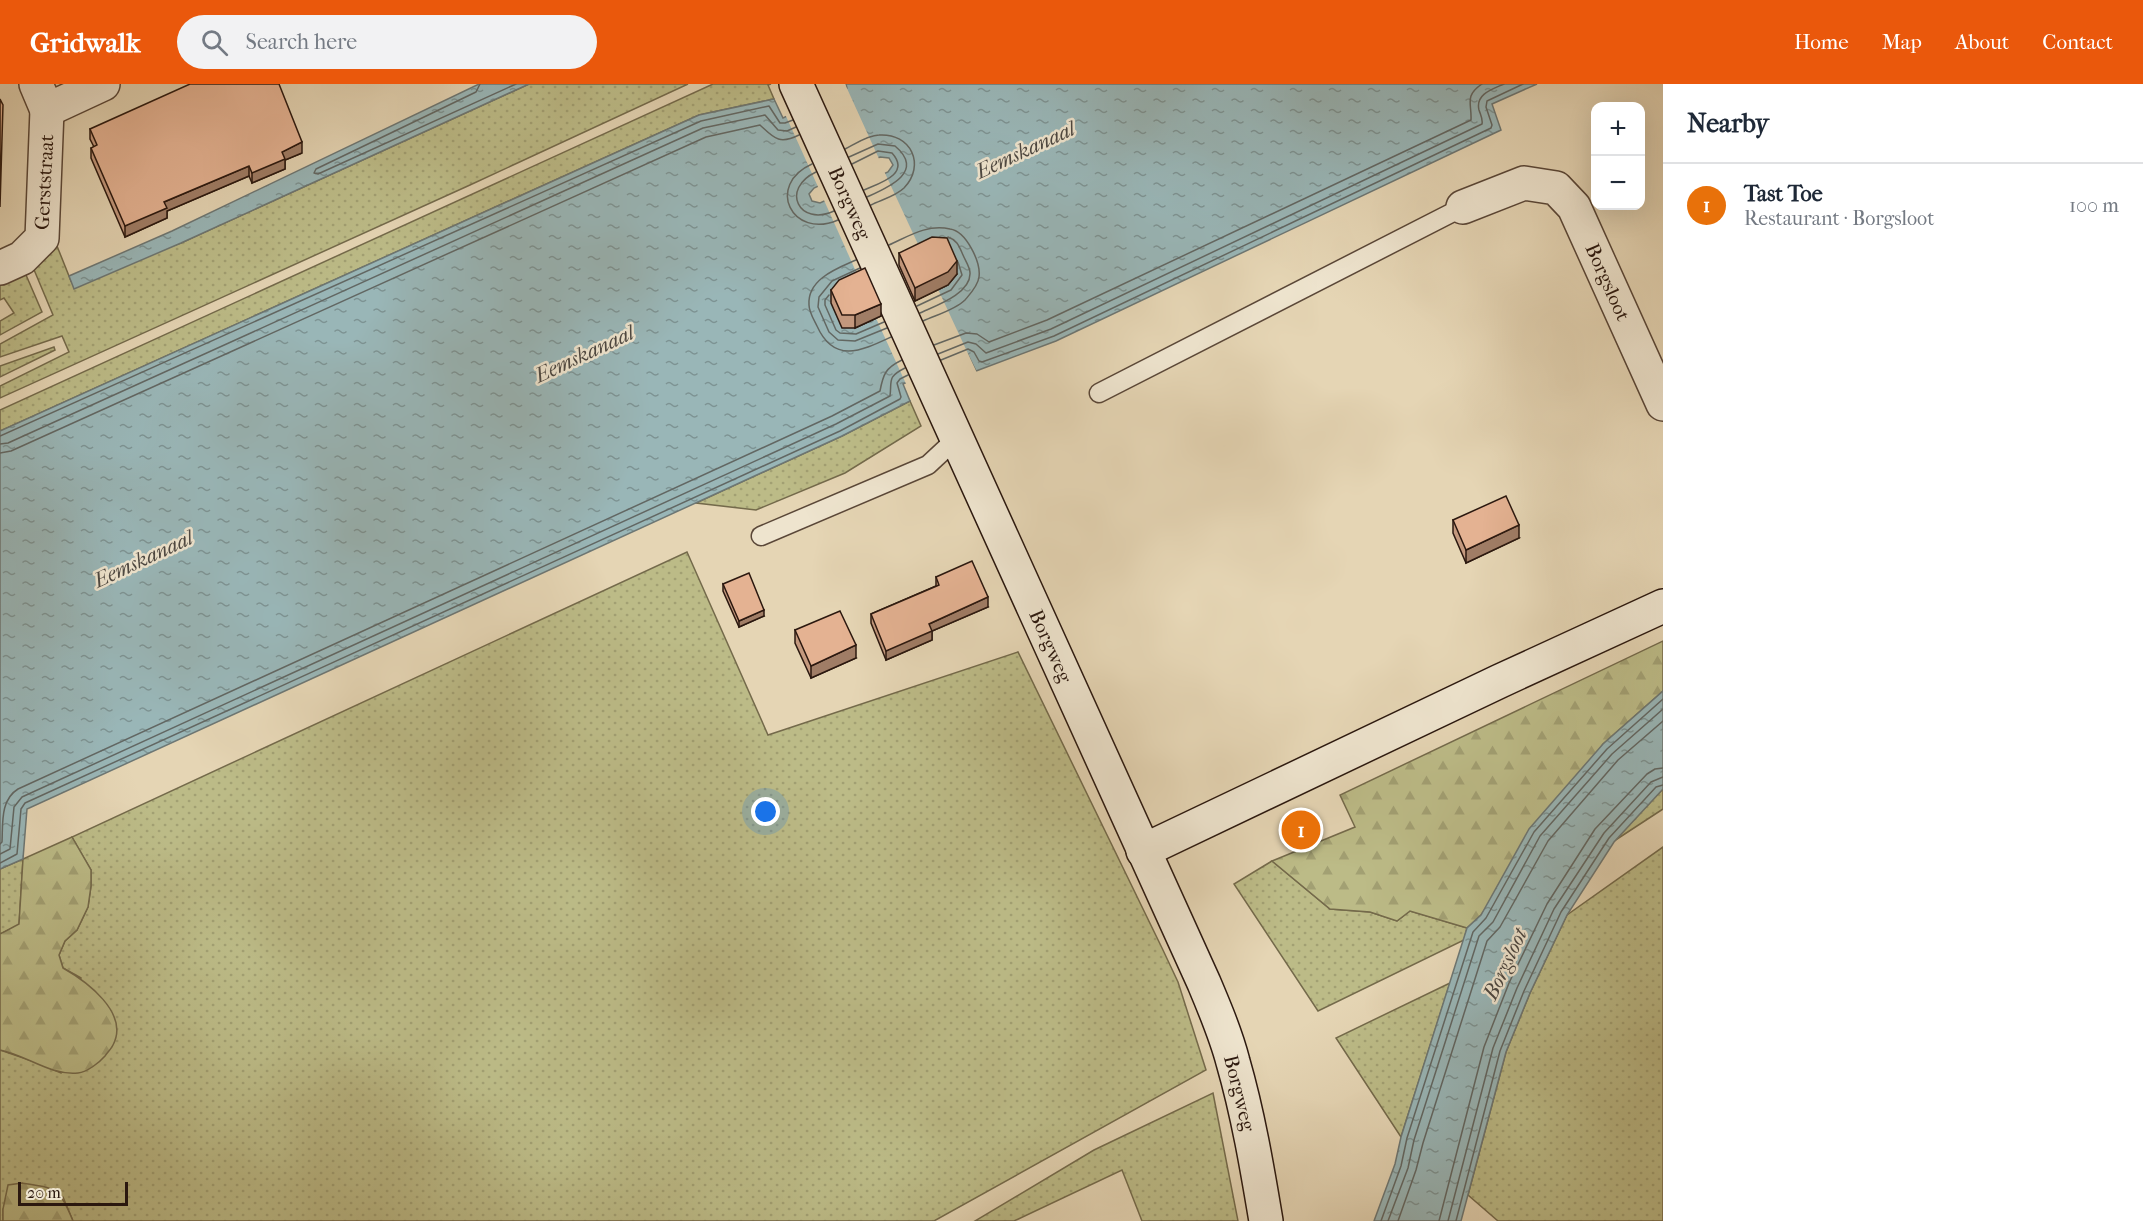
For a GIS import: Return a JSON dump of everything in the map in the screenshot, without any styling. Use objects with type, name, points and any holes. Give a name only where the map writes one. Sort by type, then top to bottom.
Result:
[{"type":"main road","points":[[41,97],[104,84]]},
{"type":"main road","name":"Borgweg","points":[[796,84],[1143,851],[1189,946],[1233,1060],[1252,1140],[1266,1221]]},
{"type":"main road","name":"Gerststraat","points":[[0,268],[22,258],[42,238],[41,97]]},
{"type":"main road","name":"Borgsloot","points":[[1463,207],[1524,183],[1556,188],[1574,207],[1663,404]]},
{"type":"main road","points":[[1143,851],[1663,606]]},
{"type":"lane","points":[[1099,393],[1463,207]]},
{"type":"lane","points":[[761,536],[928,465],[950,425]]},
{"type":"green space","points":[[529,84],[688,84],[0,398],[0,386],[69,352],[62,336],[0,357],[0,344],[53,315],[32,265],[51,243],[57,246],[71,281],[181,243]]},
{"type":"green space","points":[[713,84],[771,84],[768,85],[774,99],[699,115],[0,431],[0,410]]},
{"type":"green space","points":[[23,268],[42,312],[0,335],[0,321],[14,313],[4,298],[0,300],[0,279]]},
{"type":"green space","points":[[54,347],[55,350],[0,377],[0,366]]},
{"type":"green space","points":[[910,401],[921,426],[845,473],[756,510],[696,503],[842,436]]},
{"type":"green space","points":[[687,552],[768,735],[1018,652],[1178,982],[1206,1070],[934,1221],[73,1221],[63,1197],[3,1209],[3,1221],[0,1221],[0,1050],[61,1073],[81,978],[63,968],[59,955],[65,941],[77,930],[88,907],[91,886],[91,870],[72,837]]},
{"type":"green space","points":[[1663,641],[1663,691],[1603,744],[1481,915],[1467,928],[1410,911],[1397,921],[1370,912],[1330,909],[1272,861],[1355,827],[1340,795]]},
{"type":"green space","points":[[1663,789],[1663,809],[1614,841]]},
{"type":"green space","points":[[72,837],[91,870],[91,886],[88,907],[77,930],[65,941],[59,955],[63,968],[83,981],[103,999],[116,1021],[117,1033],[105,1056],[89,1069],[78,1073],[58,1071],[0,1050],[0,934],[19,924],[23,859]]},
{"type":"green space","points":[[1663,847],[1663,1221],[1498,1221],[1468,1195],[1506,1052],[1530,993],[1567,915]]},
{"type":"green space","points":[[23,859],[19,925],[0,934],[0,869]]},
{"type":"green space","points":[[1272,861],[1330,909],[1370,912],[1397,921],[1410,911],[1467,928],[1464,940],[1318,1011],[1234,884]]},
{"type":"green space","points":[[1450,983],[1401,1137],[1336,1038]]},
{"type":"green space","points":[[1213,1093],[1238,1221],[1142,1221],[1122,1170],[1014,1221],[975,1221],[1094,1150]]},
{"type":"green space","points":[[22,1183],[43,1186],[55,1192],[64,1202],[73,1221],[3,1221],[8,1185]]},
{"type":"water","points":[[479,84],[529,84],[181,243],[74,289],[69,276],[172,231]]},
{"type":"water","name":"Eemskanaal","points":[[846,84],[1537,84],[1492,104],[1501,130],[1056,341],[976,371],[968,355],[903,384],[910,401],[842,436],[27,809],[23,859],[0,869],[0,431],[699,115],[774,99],[783,118],[847,88]],"holes":[[[880,157],[889,158],[893,165],[888,172],[820,203],[812,201],[809,194],[814,188]],[[932,250],[948,285],[855,328],[839,292]]]},
{"type":"water","points":[[1663,691],[1663,789],[1614,842],[1567,915],[1530,993],[1506,1052],[1461,1221],[1374,1221],[1395,1164],[1401,1137],[1467,928],[1481,915],[1529,829],[1603,744]]},
{"type":"pier","points":[[843,84],[845,84],[880,161],[819,189],[785,114],[844,87]]},
{"type":"pier","points":[[884,171],[924,257],[862,285],[823,198]]},
{"type":"pier","points":[[937,287],[977,373],[974,372],[967,359],[907,386],[875,316]]},
{"type":"building","points":[[190,84],[279,84],[302,142],[282,152],[285,159],[252,173],[249,166],[164,202],[167,208],[125,226],[91,148],[97,145],[90,129]]},
{"type":"building","points":[[0,99],[3,105],[0,207]]},
{"type":"building","points":[[932,237],[947,238],[957,261],[948,272],[915,288],[899,253]]},
{"type":"building","points":[[865,268],[881,304],[855,315],[842,315],[831,290],[839,280]]},
{"type":"building","points":[[1506,496],[1519,525],[1466,550],[1453,520]]},
{"type":"building","points":[[972,561],[988,597],[929,624],[932,631],[886,651],[871,614],[939,585],[936,577]]},
{"type":"building","points":[[749,573],[764,610],[739,621],[723,584]]},
{"type":"building","points":[[840,611],[856,645],[811,666],[795,630]]},
{"type":"place","name":"Tast Toe","points":[[1301,830]]}]
